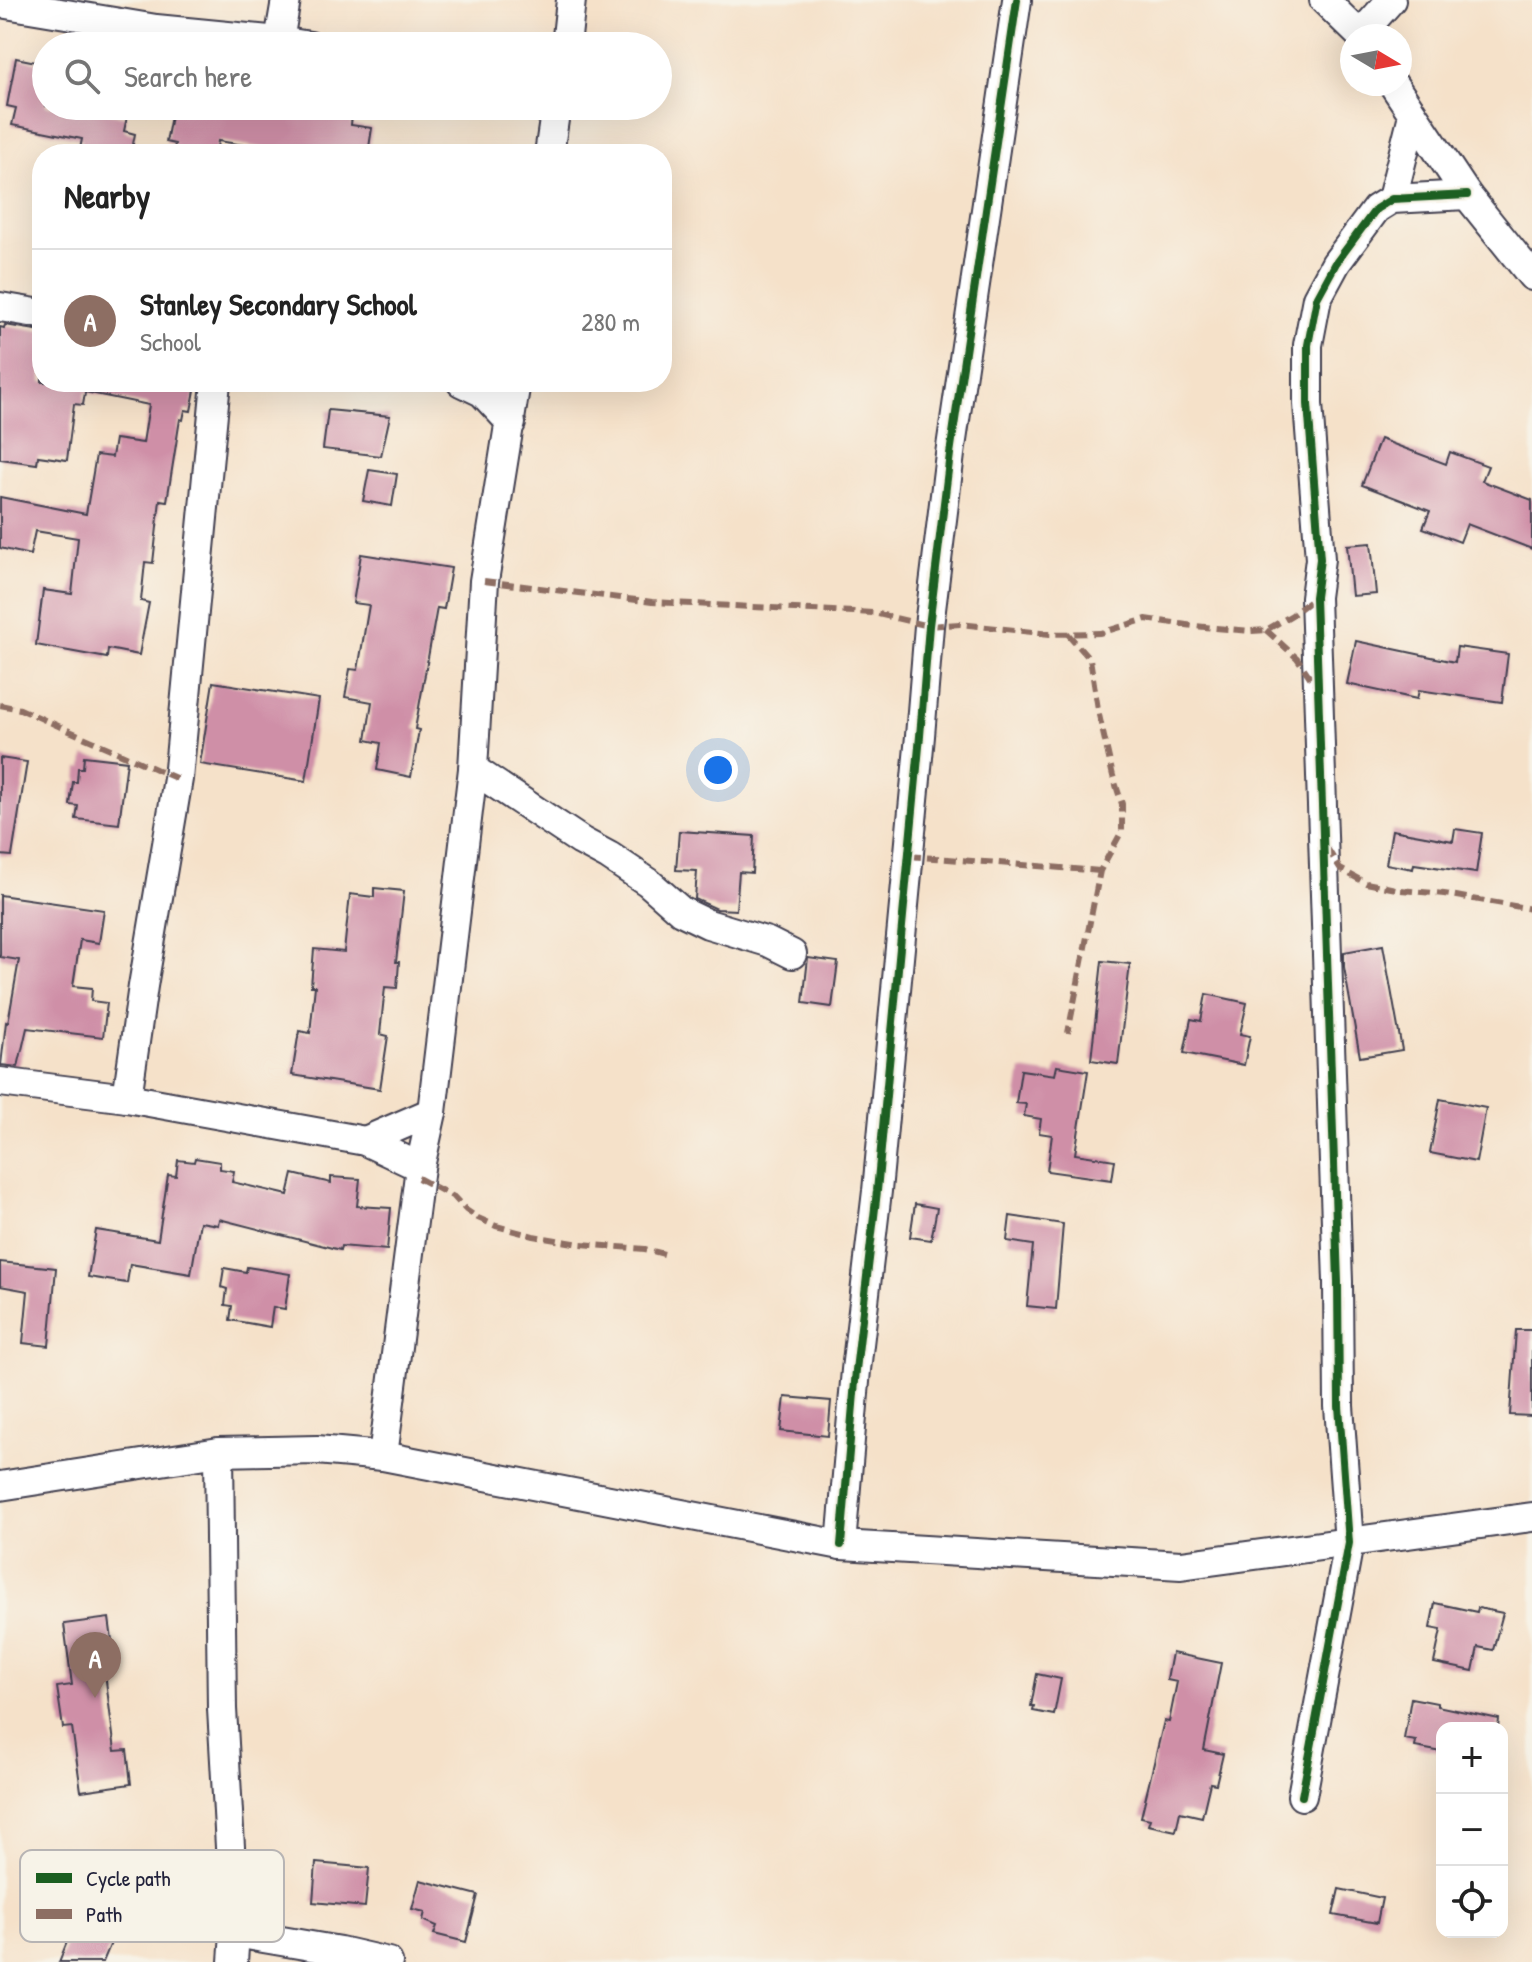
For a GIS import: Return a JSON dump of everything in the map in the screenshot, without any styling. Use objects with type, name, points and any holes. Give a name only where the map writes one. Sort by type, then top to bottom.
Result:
[{"type":"street","points":[[281,32],[286,0]]},
{"type":"street","points":[[568,32],[571,0]]},
{"type":"street","points":[[841,1545],[929,626],[950,454],[1017,0]]},
{"type":"street","points":[[1324,0],[1348,24]]},
{"type":"street","points":[[1370,24],[1391,0]]},
{"type":"street","points":[[0,3],[187,32]]},
{"type":"street","points":[[1401,96],[1467,195],[1532,276]]},
{"type":"street","points":[[1392,199],[1413,115]]},
{"type":"street","points":[[550,144],[554,120]]},
{"type":"street","points":[[1302,1796],[1349,1543],[1339,1406],[1338,1266],[1315,597],[1320,559],[1308,404],[1308,345],[1317,298],[1336,263],[1376,209],[1392,199],[1467,195]]},
{"type":"street","points":[[0,307],[32,312]]},
{"type":"street","points":[[127,1098],[178,779],[215,392]]},
{"type":"street","points":[[482,392],[511,423]]},
{"type":"street","points":[[383,1456],[420,1167],[432,1112],[473,769],[484,581],[515,392]]},
{"type":"street","points":[[473,769],[648,882],[681,911],[708,924],[768,942],[792,954]]},
{"type":"street","points":[[0,1082],[127,1098],[365,1141],[420,1167]]},
{"type":"street","points":[[365,1141],[432,1112]]},
{"type":"street","points":[[0,1486],[219,1452],[317,1450],[383,1456],[841,1545],[1181,1565],[1532,1517]]},
{"type":"street","points":[[219,1452],[222,1709],[230,1850]]},
{"type":"street","points":[[284,1941],[388,1962]]},
{"type":"street","points":[[233,1962],[234,1942]]},
{"type":"building","points":[[16,58],[32,61],[32,120],[126,120],[124,131],[135,134],[133,144],[81,144],[82,139],[12,125],[16,108],[7,106]]},
{"type":"building","points":[[170,120],[352,120],[351,125],[372,128],[370,144],[166,142]]},
{"type":"building","points":[[5,325],[32,329],[32,392],[85,392],[83,405],[74,404],[67,460],[38,456],[37,464],[0,459],[0,327],[4,328]]},
{"type":"building","points":[[85,392],[195,392],[191,411],[185,410],[183,420],[180,419],[167,501],[160,500],[153,563],[145,562],[141,601],[149,603],[139,655],[108,649],[107,658],[36,645],[43,590],[72,594],[78,538],[35,531],[30,555],[0,548],[0,497],[86,514],[96,455],[112,457],[115,439],[143,443],[149,405]]},
{"type":"building","points":[[328,410],[390,416],[381,456],[323,449]]},
{"type":"building","points":[[1380,439],[1446,464],[1450,452],[1488,466],[1482,481],[1532,500],[1532,549],[1467,524],[1460,542],[1423,528],[1430,511],[1362,485]]},
{"type":"building","points":[[369,470],[397,474],[392,506],[363,501]]},
{"type":"building","points":[[1371,543],[1376,594],[1352,596],[1347,545]]},
{"type":"building","points":[[361,554],[451,568],[444,609],[437,608],[415,729],[419,730],[411,777],[377,770],[381,743],[366,740],[372,702],[345,697],[350,669],[358,670],[369,605],[353,603]]},
{"type":"building","points":[[1356,641],[1455,662],[1457,647],[1508,654],[1502,702],[1419,690],[1417,699],[1347,684]]},
{"type":"building","points":[[213,682],[319,699],[306,781],[200,764]]},
{"type":"building","points":[[84,756],[127,761],[119,824],[76,819],[78,806],[70,805],[73,782],[77,782],[78,768],[83,768]]},
{"type":"building","points":[[0,758],[27,762],[12,856],[0,855]]},
{"type":"building","points":[[1455,829],[1482,833],[1476,873],[1414,864],[1413,869],[1386,864],[1392,830],[1453,841]]},
{"type":"building","points":[[679,831],[754,836],[752,873],[739,872],[736,910],[717,909],[695,899],[697,871],[676,870]]},
{"type":"building","points":[[374,888],[404,891],[396,962],[399,962],[397,988],[385,987],[380,1034],[388,1036],[380,1089],[292,1075],[299,1031],[310,1033],[315,986],[311,986],[314,949],[344,952],[350,894],[374,897]]},
{"type":"building","points":[[0,895],[104,910],[99,943],[80,940],[73,986],[92,988],[91,1001],[107,1003],[103,1037],[27,1028],[18,1067],[1,1065],[19,960],[0,957]]},
{"type":"building","points":[[1383,945],[1402,1050],[1360,1057],[1344,952]]},
{"type":"building","points":[[808,958],[838,962],[832,1007],[803,1003]]},
{"type":"building","points":[[1102,961],[1130,964],[1118,1064],[1091,1060]]},
{"type":"building","points":[[1206,994],[1247,1003],[1240,1034],[1250,1036],[1244,1065],[1184,1053],[1191,1019],[1201,1021]]},
{"type":"building","points":[[1057,1066],[1088,1071],[1075,1154],[1115,1160],[1112,1180],[1047,1171],[1052,1135],[1039,1133],[1041,1119],[1024,1116],[1026,1104],[1016,1103],[1021,1070],[1055,1075]]},
{"type":"building","points":[[1440,1099],[1486,1108],[1476,1162],[1430,1153]]},
{"type":"building","points":[[195,1158],[220,1162],[220,1169],[234,1171],[232,1182],[288,1195],[293,1174],[331,1183],[331,1177],[360,1179],[357,1206],[391,1208],[387,1250],[341,1246],[340,1250],[219,1219],[218,1225],[200,1222],[191,1274],[130,1264],[127,1283],[88,1277],[96,1230],[158,1240],[168,1175],[176,1176],[178,1160],[194,1162]]},
{"type":"building","points":[[915,1204],[937,1208],[931,1240],[910,1237]]},
{"type":"building","points":[[1010,1216],[1063,1224],[1056,1309],[1027,1306],[1033,1245],[1007,1241]]},
{"type":"building","points":[[0,1262],[56,1268],[49,1346],[23,1343],[28,1291],[0,1286]]},
{"type":"building","points":[[247,1267],[290,1274],[285,1309],[273,1307],[270,1327],[230,1320],[232,1306],[225,1305],[227,1289],[221,1287],[224,1268],[246,1272]]},
{"type":"building","points":[[1516,1330],[1532,1330],[1532,1416],[1510,1415]]},
{"type":"building","points":[[785,1397],[831,1401],[828,1436],[781,1431]]},
{"type":"building","points":[[1435,1603],[1477,1612],[1478,1608],[1503,1613],[1493,1650],[1478,1647],[1473,1671],[1434,1663],[1441,1630],[1430,1628]]},
{"type":"building","points":[[109,1618],[113,1648],[102,1650],[115,1751],[127,1750],[131,1784],[81,1791],[72,1727],[63,1728],[57,1687],[72,1685],[64,1624]]},
{"type":"building","points":[[1172,1653],[1221,1663],[1204,1750],[1223,1754],[1216,1784],[1210,1783],[1202,1817],[1180,1812],[1176,1831],[1148,1825],[1150,1819],[1141,1817],[1164,1721],[1169,1722],[1177,1682],[1167,1680]]},
{"type":"building","points":[[1037,1674],[1061,1679],[1054,1715],[1033,1711],[1034,1706],[1031,1706]]},
{"type":"building","points":[[1411,1698],[1499,1719],[1499,1722],[1436,1722],[1436,1751],[1415,1747],[1416,1741],[1404,1739]]},
{"type":"building","points":[[316,1863],[369,1868],[365,1907],[313,1902]]},
{"type":"building","points":[[420,1880],[478,1895],[466,1942],[434,1934],[437,1926],[423,1920],[425,1912],[412,1909]]},
{"type":"building","points":[[1339,1889],[1382,1898],[1377,1923],[1333,1915]]},
{"type":"building","points":[[67,1942],[111,1942],[103,1962],[59,1962]]},
{"type":"marked path","points":[[484,581],[652,602],[874,613],[929,626],[960,624],[1050,634],[1100,633],[1146,619],[1194,626],[1266,630],[1315,597]]},
{"type":"marked path","points":[[1266,630],[1297,658],[1316,686]]},
{"type":"marked path","points":[[1067,633],[1090,659],[1099,715],[1122,804],[1122,831],[1100,871],[1068,1033]]},
{"type":"marked path","points":[[0,705],[20,709],[178,779]]},
{"type":"marked path","points":[[1327,848],[1340,869],[1366,883],[1532,909]]},
{"type":"marked path","points":[[909,856],[1100,871]]},
{"type":"marked path","points":[[418,1178],[454,1197],[466,1210],[496,1226],[580,1244],[645,1249],[664,1254]]},
{"type":"cycle path","points":[[841,1545],[929,626],[950,454],[1017,0]]},
{"type":"cycle path","points":[[1302,1796],[1349,1543],[1339,1406],[1338,1282],[1315,597],[1320,559],[1308,404],[1308,345],[1317,298],[1336,263],[1376,209],[1392,199],[1467,195]]},
{"type":"place","name":"Stanley Secondary School","points":[[95,1698]]}]
